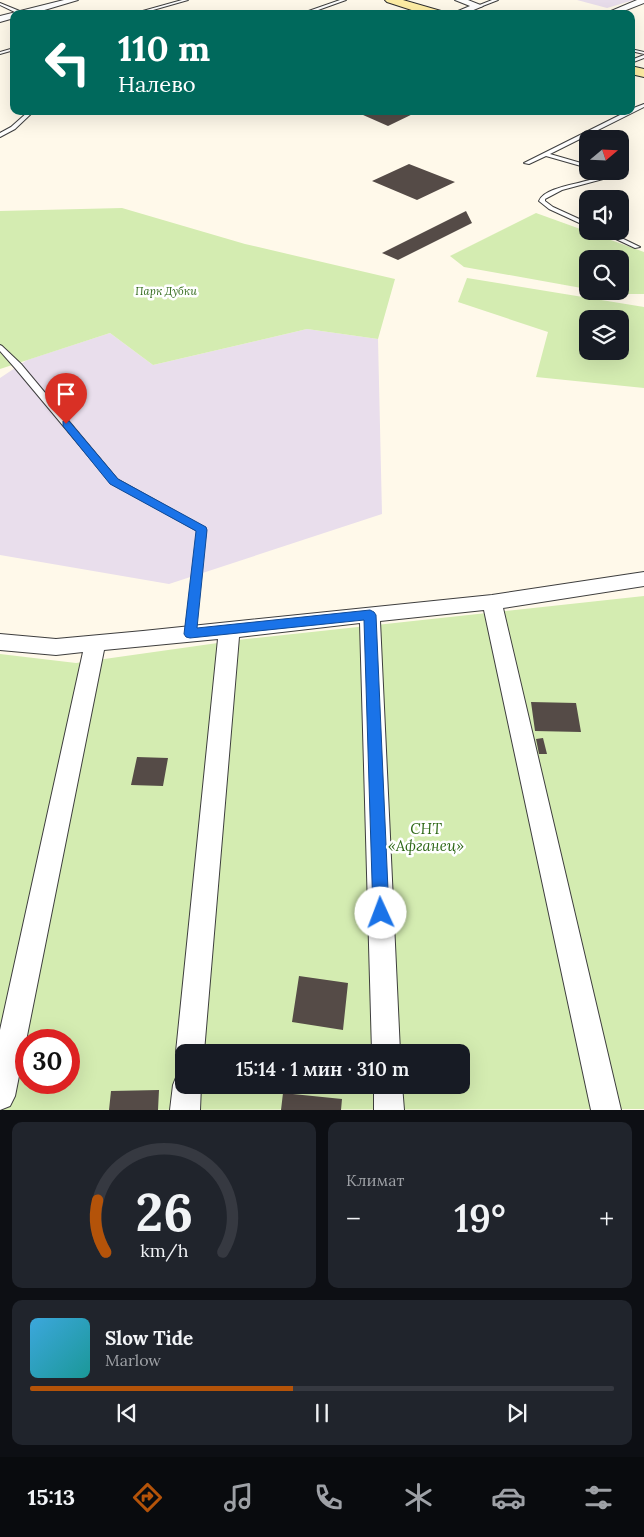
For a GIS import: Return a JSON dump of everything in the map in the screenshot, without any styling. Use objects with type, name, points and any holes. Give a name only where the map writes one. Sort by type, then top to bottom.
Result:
[{"type":"street","points":[[36,10],[74,0]]},
{"type":"street","points":[[391,0],[424,10]]},
{"type":"street","points":[[459,0],[479,6]]},
{"type":"street","points":[[618,10],[644,0]]},
{"type":"street","points":[[467,10],[479,6]]},
{"type":"street","points":[[0,642],[56,647],[492,602],[644,580]]},
{"type":"street","points":[[492,602],[606,1110]]},
{"type":"street","points":[[370,615],[386,1044]]},
{"type":"street","points":[[191,1044],[229,630]]},
{"type":"street","points":[[0,1096],[95,643]]},
{"type":"street","points":[[185,1110],[187,1094]]},
{"type":"street","points":[[388,1094],[389,1110]]},
{"type":"lane","points":[[149,10],[186,0]]},
{"type":"lane","points":[[314,10],[344,0]]},
{"type":"lane","points":[[479,6],[496,0]]},
{"type":"lane","points":[[0,3],[5,1]]},
{"type":"lane","points":[[0,3],[13,10]]},
{"type":"lane","points":[[0,136],[13,128],[28,115]]},
{"type":"lane","points":[[527,163],[624,115]]},
{"type":"lane","points":[[546,154],[579,165]]},
{"type":"lane","points":[[579,221],[551,208],[542,201],[543,198],[560,189],[597,180]]},
{"type":"lane","points":[[621,240],[636,247]]},
{"type":"lane","points":[[0,347],[114,481],[202,530],[190,634]]},
{"type":"shaded area","points":[[577,0],[634,0],[607,8]]},
{"type":"shaded area","points":[[307,329],[378,339],[382,514],[169,584],[0,555],[0,378],[27,360],[110,333],[153,365]]},
{"type":"green space","name":"Парк Дубки","points":[[122,208],[245,244],[395,279],[378,339],[307,329],[153,365],[110,333],[0,369],[0,211]]},
{"type":"green space","points":[[536,213],[579,229],[579,240],[611,240],[644,252],[644,294],[629,294],[629,250],[579,250],[579,288],[464,267],[450,256]]},
{"type":"green space","points":[[467,278],[579,296],[579,300],[601,300],[644,307],[644,388],[536,377],[548,332],[458,302]]},
{"type":"green space","name":"СНТ «Афганец»","points":[[644,596],[644,1109],[0,1110],[0,654],[76,663],[246,639]]},
{"type":"building","points":[[363,115],[411,115],[388,126]]},
{"type":"building","points":[[409,164],[455,182],[417,200],[372,181]]},
{"type":"building","points":[[466,211],[472,223],[398,260],[382,253]]},
{"type":"building","points":[[531,702],[576,703],[581,732],[535,731]]},
{"type":"building","points":[[543,738],[547,754],[539,754],[536,739]]},
{"type":"building","points":[[137,757],[168,758],[163,786],[131,785]]},
{"type":"building","points":[[299,976],[348,983],[343,1030],[292,1022]]},
{"type":"building","points":[[159,1090],[158,1110],[109,1110],[111,1091]]},
{"type":"building","points":[[283,1094],[342,1099],[341,1110],[281,1110]]},
{"type":"route","points":[[66,424],[114,481],[202,530],[190,634],[370,615],[381,913]]}]
